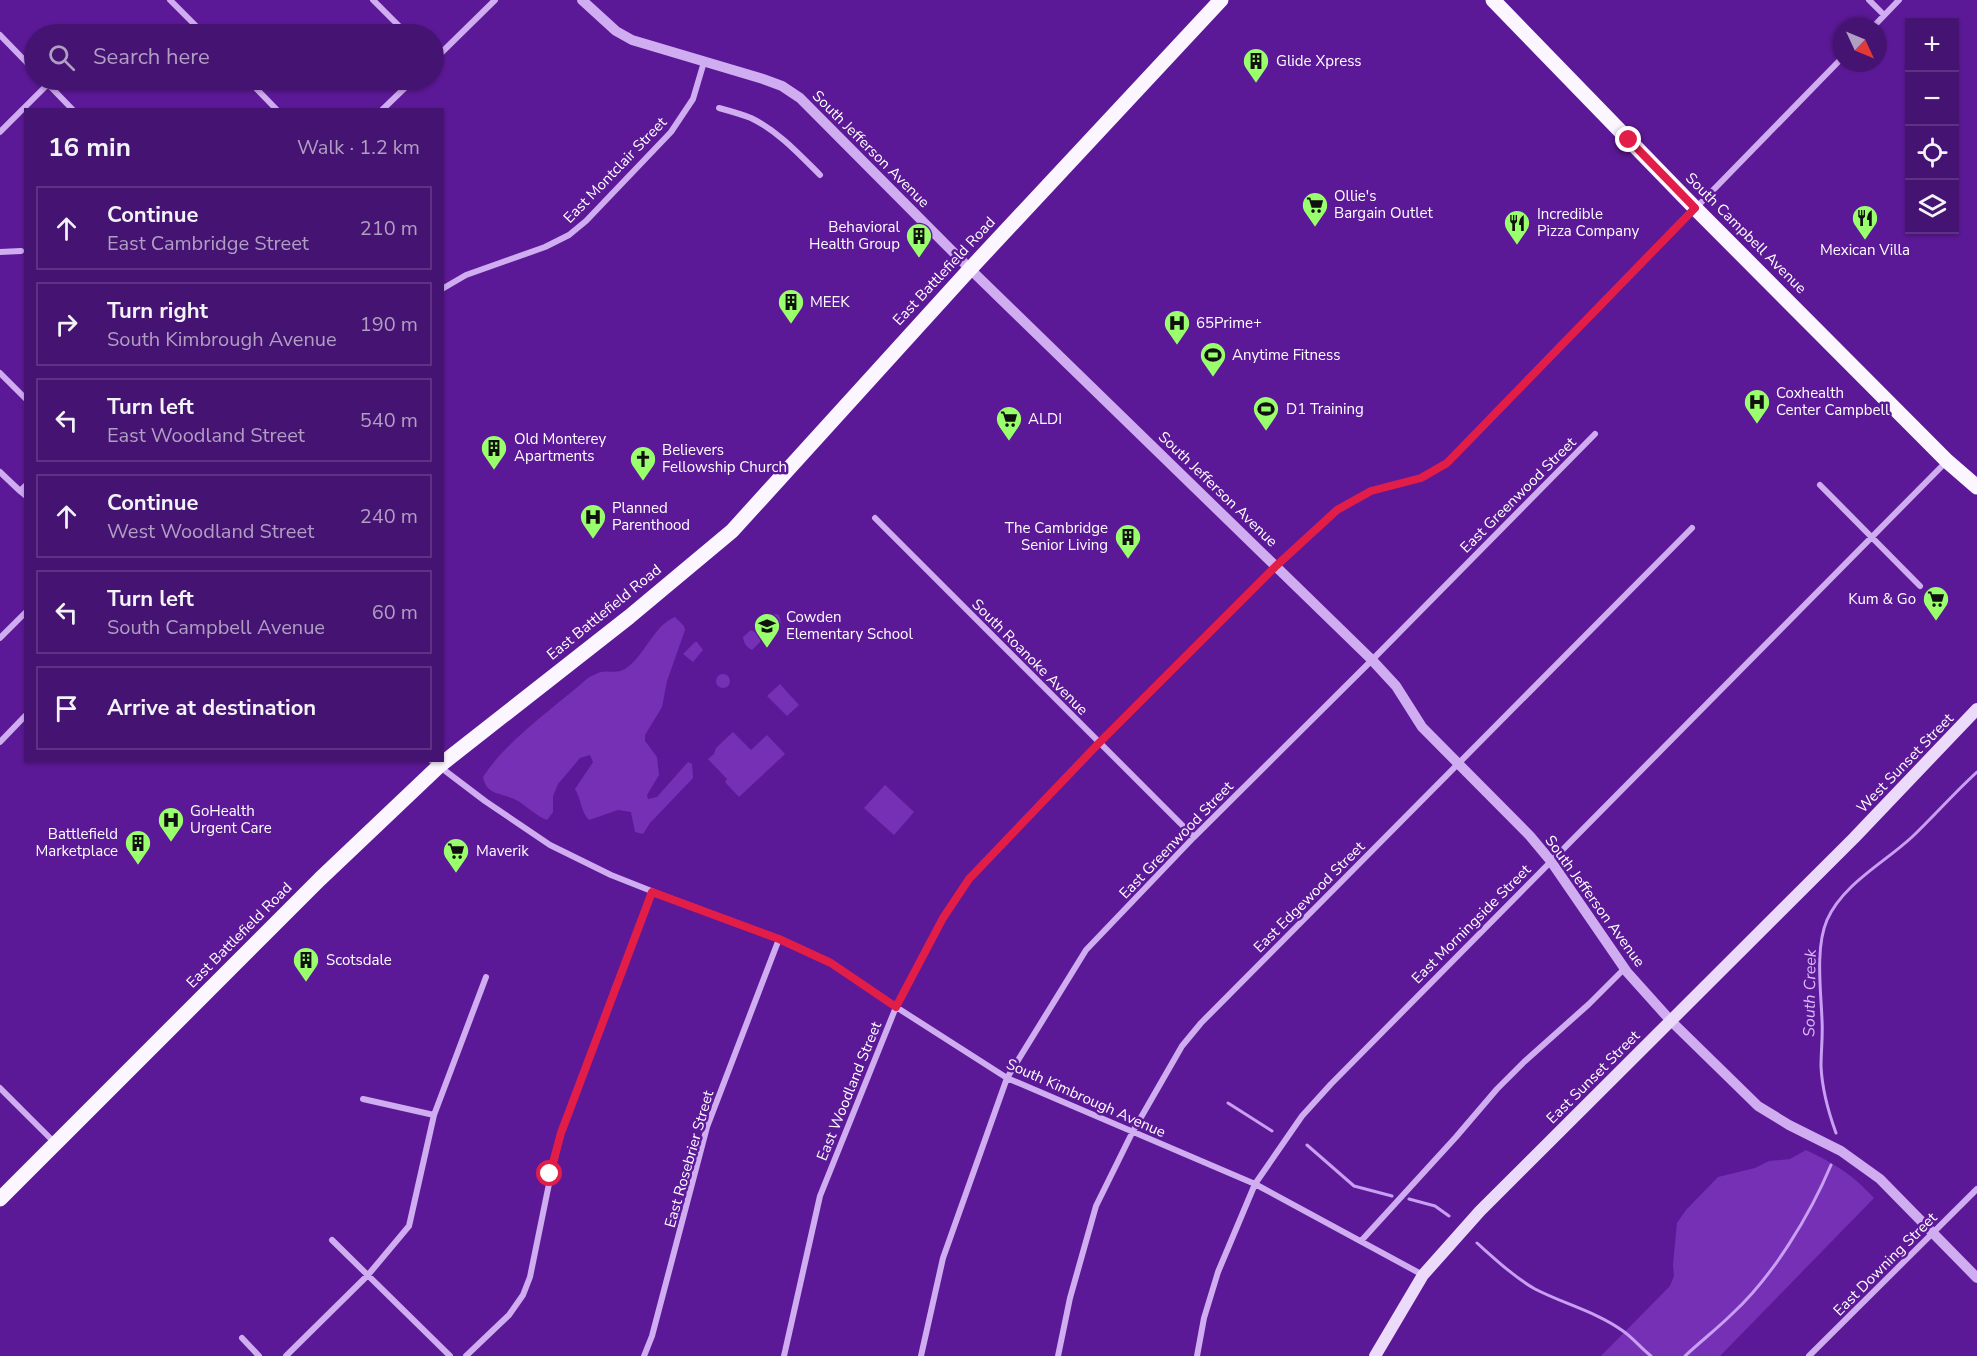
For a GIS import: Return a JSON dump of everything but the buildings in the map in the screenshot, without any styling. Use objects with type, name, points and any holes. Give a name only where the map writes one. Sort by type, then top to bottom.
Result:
[{"type":"main road","name":"East Battlefield Road","points":[[444,756],[623,621],[732,531],[970,269],[1221,0]]},
{"type":"main road","name":"South Campbell Avenue","points":[[1493,0],[1695,208],[1947,461],[1977,487]]},
{"type":"main road","name":"West Sunset Street","points":[[1854,838],[1977,709]]},
{"type":"main road","name":"East Battlefield Road","points":[[0,1199],[435,763]]},
{"type":"main road","name":"East Sunset Street","points":[[1375,1356],[1423,1275],[1480,1210],[1854,838]]},
{"type":"street","points":[[170,0],[194,24]]},
{"type":"street","points":[[373,0],[397,24]]},
{"type":"street","points":[[444,50],[495,0]]},
{"type":"street","name":"South Jefferson Avenue","points":[[582,0],[616,31],[633,40],[782,86],[800,98],[970,269],[1372,660],[1396,686],[1422,727],[1551,860],[1625,969],[1671,1021],[1758,1106],[1789,1125],[1827,1143],[1868,1169],[1892,1190],[1977,1278]]},
{"type":"street","points":[[1869,0],[1884,15]]},
{"type":"street","points":[[1881,18],[1899,0]]},
{"type":"street","points":[[0,35],[24,60]]},
{"type":"street","name":"East Montclair Street","points":[[444,289],[466,275],[545,247],[569,235],[586,221],[672,132],[693,99],[704,62]]},
{"type":"street","name":"East Woodland Street","points":[[784,1356],[820,1196],[896,1007],[943,918],[969,879],[1099,743],[1276,566],[1337,510],[1371,491],[1421,478],[1447,463],[1833,67]]},
{"type":"street","points":[[0,132],[39,90]]},
{"type":"street","points":[[54,90],[71,108]]},
{"type":"street","points":[[258,90],[276,108]]},
{"type":"street","points":[[384,108],[403,90]]},
{"type":"street","points":[[719,108],[749,118],[769,129],[785,140],[820,175]]},
{"type":"street","points":[[0,252],[21,251]]},
{"type":"street","points":[[0,373],[24,397]]},
{"type":"street","name":"East Greenwood Street","points":[[921,1356],[944,1258],[1007,1078],[1086,950],[1194,837],[1595,434]]},
{"type":"street","name":"East Morningside Street","points":[[1197,1356],[1204,1318],[1218,1272],[1255,1184],[1302,1116],[1330,1084],[1947,461]]},
{"type":"street","points":[[0,472],[24,494]]},
{"type":"street","points":[[1820,485],[1920,586]]},
{"type":"street","points":[[20,491],[24,487]]},
{"type":"street","name":"South Roanoke Avenue","points":[[875,518],[1194,837]]},
{"type":"street","name":"East Edgewood Street","points":[[1058,1356],[1070,1298],[1096,1206],[1132,1133],[1182,1046],[1201,1023],[1692,528]]},
{"type":"street","points":[[0,638],[24,614]]},
{"type":"street","points":[[0,742],[24,717]]},
{"type":"street","name":"South Kimbrough Avenue","points":[[435,763],[550,845],[611,875],[779,939],[831,963],[1007,1078],[1255,1184],[1423,1275]]},
{"type":"street","points":[[466,1356],[508,1315],[523,1295],[530,1278],[550,1174],[561,1133],[652,892]]},
{"type":"street","name":"East Rosebrier Street","points":[[644,1356],[652,1336],[707,1127],[779,939]]},
{"type":"street","points":[[1361,1241],[1497,1089],[1625,969]]},
{"type":"street","points":[[286,1356],[368,1275],[409,1226],[434,1115],[486,977]]},
{"type":"street","points":[[0,1088],[56,1144]]},
{"type":"street","points":[[363,1100],[434,1115]]},
{"type":"street","name":"East Downing Street","points":[[1809,1356],[1977,1189]]},
{"type":"street","points":[[332,1240],[450,1356]]},
{"type":"street","points":[[242,1338],[259,1356]]},
{"type":"shaded area","points":[[775,614],[779,615],[781,623],[771,633],[766,629],[765,623]]},
{"type":"shaded area","points":[[675,617],[685,630],[667,681],[662,707],[645,735],[645,741],[657,757],[659,775],[647,795],[648,799],[657,797],[688,762],[692,764],[693,778],[650,823],[643,834],[635,832],[631,812],[618,810],[589,820],[586,816],[575,789],[593,762],[590,755],[580,758],[558,784],[553,796],[553,812],[547,820],[514,799],[487,787],[483,777],[504,750],[588,678],[601,672],[625,669],[638,657],[661,627]]},
{"type":"shaded area","points":[[751,630],[761,639],[752,650],[748,648],[743,637]]},
{"type":"shaded area","points":[[695,642],[703,650],[693,662],[683,654]]},
{"type":"shaded area","points":[[720,674],[726,674],[730,681],[726,688],[720,688],[716,684],[716,678]]},
{"type":"shaded area","points":[[780,684],[799,705],[787,716],[767,696]]},
{"type":"shaded area","points":[[733,732],[751,750],[767,735],[785,754],[739,797],[725,782],[727,779],[708,759]]},
{"type":"shaded area","points":[[885,785],[914,812],[894,835],[864,808]]},
{"type":"shaded area","points":[[1806,1150],[1843,1170],[1874,1198],[1720,1356],[1601,1356],[1670,1286],[1674,1276],[1677,1223],[1686,1210],[1718,1177],[1755,1168],[1769,1161],[1790,1159]]},
{"type":"waterway","name":"South Creek","points":[[1836,1133],[1826,1100],[1821,1066],[1820,956],[1823,931],[1827,920],[1834,907],[1854,885],[1912,837],[1977,772]]},
{"type":"waterway","points":[[1228,1103],[1272,1131]]},
{"type":"waterway","points":[[1307,1145],[1354,1186],[1392,1196]]},
{"type":"waterway","name":"South Creek","points":[[1685,1356],[1748,1298],[1776,1263],[1801,1224],[1831,1165]]},
{"type":"waterway","points":[[1409,1199],[1435,1206],[1449,1216]]},
{"type":"waterway","points":[[1477,1243],[1527,1284],[1613,1324],[1651,1356]]},
{"type":"place","name":"Glide Xpress","points":[[1256,84]]},
{"type":"place","name":"Ollie's Bargain Outlet","points":[[1315,228]]},
{"type":"place","name":"Mexican Villa","points":[[1865,241]]},
{"type":"place","name":"Incredible Pizza Company","points":[[1517,246]]},
{"type":"place","name":"Behavioral Health Group","points":[[919,259]]},
{"type":"place","name":"MEEK","points":[[791,325]]},
{"type":"place","name":"65Prime+","points":[[1177,346]]},
{"type":"place","name":"Anytime Fitness","points":[[1213,378]]},
{"type":"place","name":"Coxhealth Center Campbell","points":[[1757,425]]},
{"type":"place","name":"D1 Training","points":[[1266,432]]},
{"type":"place","name":"ALDI","points":[[1009,442]]},
{"type":"place","name":"Old Monterey Apartments","points":[[494,471]]},
{"type":"place","name":"Believers Fellowship Church","points":[[643,482]]},
{"type":"place","name":"Planned Parenthood","points":[[593,540]]},
{"type":"place","name":"The Cambridge Senior Living","points":[[1128,560]]},
{"type":"place","name":"Kum & Go","points":[[1936,622]]},
{"type":"place","name":"Cowden Elementary School","points":[[767,649]]},
{"type":"place","name":"GoHealth Urgent Care","points":[[171,843]]},
{"type":"place","name":"Battlefield Marketplace","points":[[138,866]]},
{"type":"place","name":"Maverik","points":[[456,874]]},
{"type":"place","name":"Scotsdale","points":[[306,983]]},
{"type":"route","points":[[550,1174],[561,1133],[652,892],[779,939],[831,963],[896,1007],[943,918],[969,879],[1099,743],[1276,566],[1337,510],[1371,491],[1421,478],[1447,463],[1695,208],[1629,140]]}]
